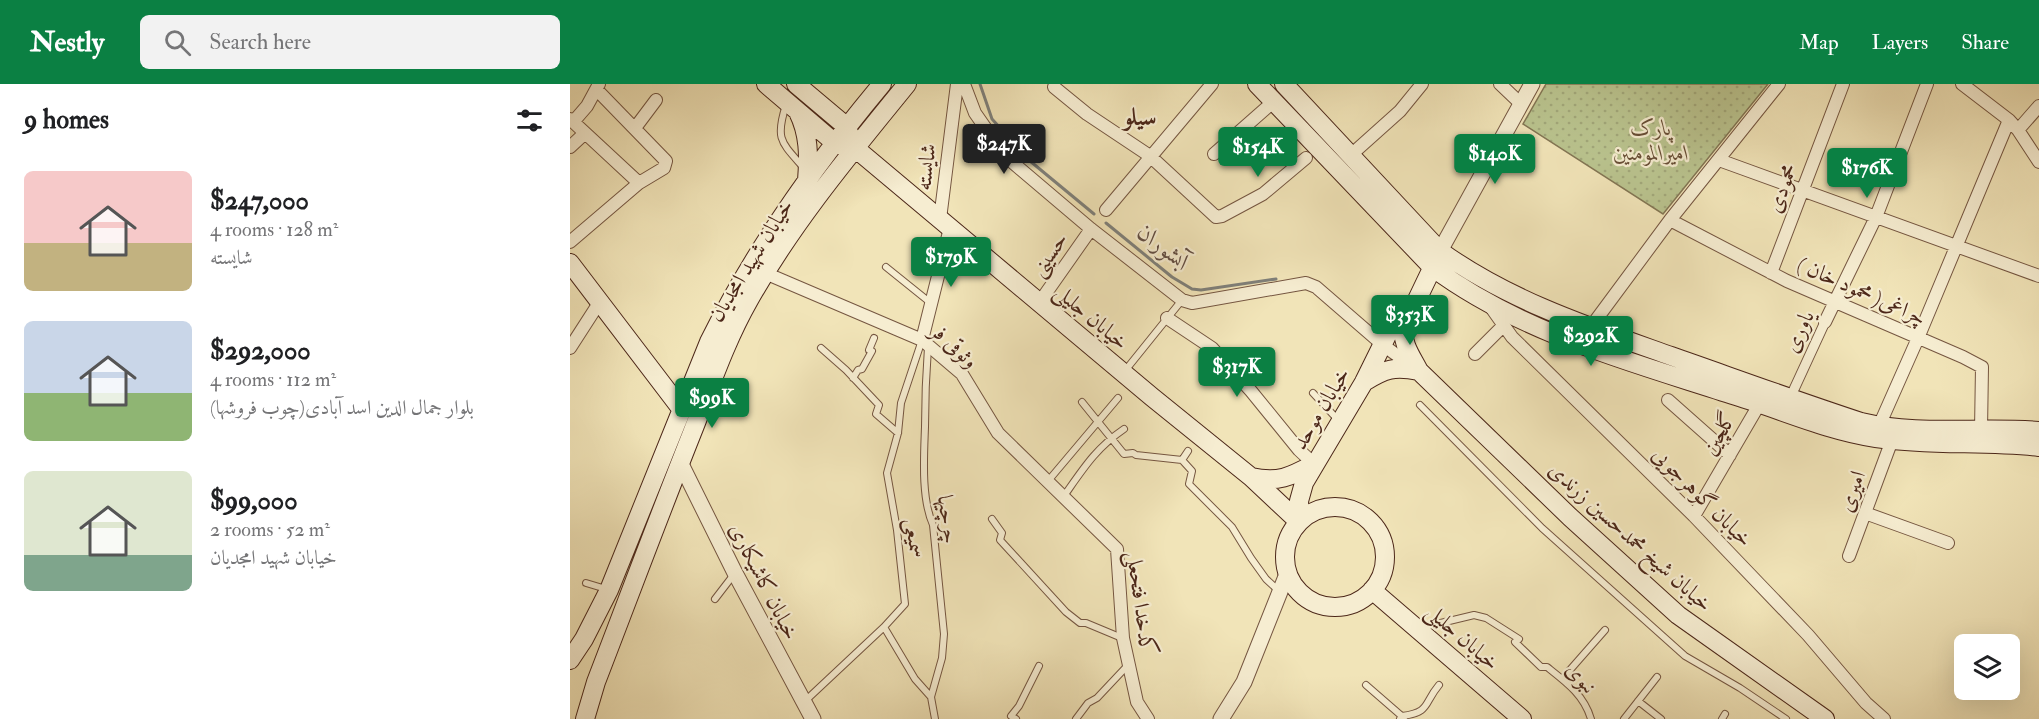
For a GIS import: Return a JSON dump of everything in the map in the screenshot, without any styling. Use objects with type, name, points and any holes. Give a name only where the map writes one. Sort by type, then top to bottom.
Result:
[{"type":"main road","points":[[766,84],[835,143],[855,148]]},
{"type":"main road","points":[[796,84],[847,127],[855,148]]},
{"type":"main road","name":"خیابان شهید امجدیان","points":[[570,660],[584,639],[609,590],[709,342],[728,304],[752,262],[808,176],[882,84]]},
{"type":"main road","name":"خیابان شهید امجدیان","points":[[585,719],[596,682],[680,462],[726,346],[748,301],[790,235],[855,148],[907,84]]},
{"type":"main road","points":[[1257,84],[1433,255],[1489,305],[1505,314],[1579,345],[1849,433],[1892,440],[2031,438]]},
{"type":"main road","points":[[1284,84],[1352,154],[1433,255],[1458,264],[1516,296],[1590,328],[1790,398],[1879,426],[1933,430],[1981,430],[2031,438]]},
{"type":"main road","points":[[792,106],[805,128],[808,176]]},
{"type":"main road","name":"خیابان جلیلی","points":[[855,148],[1123,373],[1251,477],[1299,521]]},
{"type":"main road","name":"خیابان شیخ محمدحسین زرندی","points":[[1433,255],[1404,327],[1404,341],[1419,371],[1570,517],[1678,615],[1825,719]]},
{"type":"main road","name":"خیابان موحد","points":[[1299,521],[1300,492],[1314,464],[1364,382],[1433,255]]},
{"type":"main road","points":[[570,263],[682,410]]},
{"type":"main road","points":[[1364,382],[1394,368],[1419,371]]},
{"type":"main road","points":[[1251,477],[1274,481],[1286,478],[1314,464]]},
{"type":"main road","points":[[1331,506],[1346,507],[1371,522],[1380,534],[1384,548],[1384,563],[1380,577],[1372,590],[1361,599],[1347,605],[1333,607],[1318,604],[1305,597],[1294,587],[1287,574],[1284,559],[1291,531],[1299,521],[1317,509],[1331,506]]},
{"type":"main road","name":"خیابان جلیلی","points":[[1372,590],[1522,719]]},
{"type":"main road","points":[[570,713],[582,707],[596,682]]},
{"type":"street","name":"شایسته","points":[[925,342],[945,224],[957,84]]},
{"type":"street","points":[[964,84],[975,113],[1005,156],[1091,229],[1182,300],[1192,303],[1306,283],[1316,286],[1383,345],[1419,371]]},
{"type":"street","points":[[1106,210],[1212,84]]},
{"type":"street","points":[[1352,154],[1400,111],[1422,84]]},
{"type":"street","points":[[1500,84],[1521,104]]},
{"type":"street","points":[[1433,255],[1532,84]]},
{"type":"street","points":[[1590,328],[1670,220],[1779,84]]},
{"type":"street","name":"محمودی","points":[[1771,273],[1843,84]]},
{"type":"street","name":"یاوری","points":[[1790,398],[1876,217],[1927,84]]},
{"type":"street","points":[[1962,84],[2009,120],[2039,162]]},
{"type":"street","points":[[570,242],[639,183],[664,168],[666,161],[598,87],[572,120],[584,134],[639,183]]},
{"type":"street","points":[[1054,87],[1087,114],[1150,156],[1216,217],[1263,194],[1306,158]]},
{"type":"street","points":[[635,128],[656,100]]},
{"type":"street","points":[[1215,154],[1273,102]]},
{"type":"street","points":[[2018,130],[2039,106]]},
{"type":"street","points":[[1879,426],[2009,120]]},
{"type":"street","points":[[570,147],[584,134]]},
{"type":"street","points":[[1719,160],[2039,276]]},
{"type":"street","name":"چراغی( محمود خان )","points":[[1670,220],[1771,273],[1982,367],[1981,430]]},
{"type":"street","name":"حسینی","points":[[1039,303],[1091,229]]},
{"type":"street","name":"وثوقی فر","points":[[765,273],[925,342],[962,374],[998,433],[1048,481]]},
{"type":"street","points":[[570,348],[599,303]]},
{"type":"street","name":"خیابان گوهرجویی","points":[[1489,305],[1512,337],[1694,516],[1808,635],[1866,703],[1884,719]]},
{"type":"street","points":[[1167,318],[1212,348],[1299,450],[1314,464]]},
{"type":"street","points":[[1475,354],[1503,325]]},
{"type":"street","points":[[1668,400],[1730,455]]},
{"type":"street","name":"گلچین","points":[[1694,516],[1760,403]]},
{"type":"street","name":"امیری","points":[[1849,556],[1892,440]]},
{"type":"street","name":"خیابان کاشیکاری","points":[[680,462],[735,573],[813,719]]},
{"type":"street","name":"کدخدا فتحعلی","points":[[1048,481],[1117,549],[1123,638],[1137,702],[1149,719]]},
{"type":"street","points":[[1865,513],[1948,543]]},
{"type":"street","points":[[1223,718],[1244,682],[1287,574]]},
{"type":"lane","points":[[792,106],[781,121],[782,142],[808,176]]},
{"type":"lane","points":[[886,267],[932,305]]},
{"type":"lane","points":[[1123,373],[1182,300]]},
{"type":"lane","points":[[853,378],[858,370],[862,369],[872,351],[866,349],[874,338]]},
{"type":"lane","name":"سمیعی","points":[[804,703],[905,604],[897,530],[887,473],[898,433],[900,403],[925,342]]},
{"type":"lane","name":"چرچیها","points":[[925,342],[924,457],[944,634],[942,658],[931,697]]},
{"type":"lane","points":[[821,348],[879,405],[876,414],[898,433]]},
{"type":"lane","points":[[1313,393],[1340,422]]},
{"type":"lane","points":[[1048,481],[1118,398]]},
{"type":"lane","points":[[1082,402],[1124,454],[1133,453],[1182,460],[1192,471],[1189,484],[1232,527],[1261,572],[1280,593]]},
{"type":"lane","points":[[1420,405],[1542,528],[1685,656],[1786,719]]},
{"type":"lane","points":[[1063,496],[1085,466],[1112,437],[1124,429]]},
{"type":"lane","points":[[1182,460],[1188,451]]},
{"type":"lane","points":[[992,519],[1002,532],[999,540],[1066,612],[1080,623],[1086,623],[1123,638]]},
{"type":"lane","points":[[715,599],[735,573]]},
{"type":"lane","points":[[586,583],[609,590]]},
{"type":"lane","name":"نبوی","points":[[1417,628],[1474,615],[1486,618],[1519,639],[1515,642],[1541,667],[1547,667],[1574,689],[1585,704],[1591,719]]},
{"type":"lane","points":[[884,627],[915,679],[931,697],[935,719]]},
{"type":"lane","points":[[1562,679],[1605,630]]},
{"type":"lane","points":[[1076,719],[1088,703],[1097,698],[1129,664]]},
{"type":"lane","points":[[1016,719],[1011,716],[1019,706],[1039,666]]},
{"type":"lane","points":[[1624,719],[1657,677]]},
{"type":"lane","points":[[1366,685],[1402,718],[1415,715],[1427,707],[1433,692],[1439,685]]},
{"type":"lane","points":[[1638,701],[1661,719]]},
{"type":"green space","name":"پارک امیرالمومنین","points":[[1546,84],[1768,84],[1663,214],[1523,124]]},
{"type":"waterway","name":"آبشوران","points":[[980,84],[992,119],[1030,161],[1094,214]]},
{"type":"waterway","name":"آبشوران","points":[[1106,223],[1172,277],[1192,289],[1201,290],[1276,279]]},
{"type":"district","name":"سیلو","points":[[1140,117]]}]
